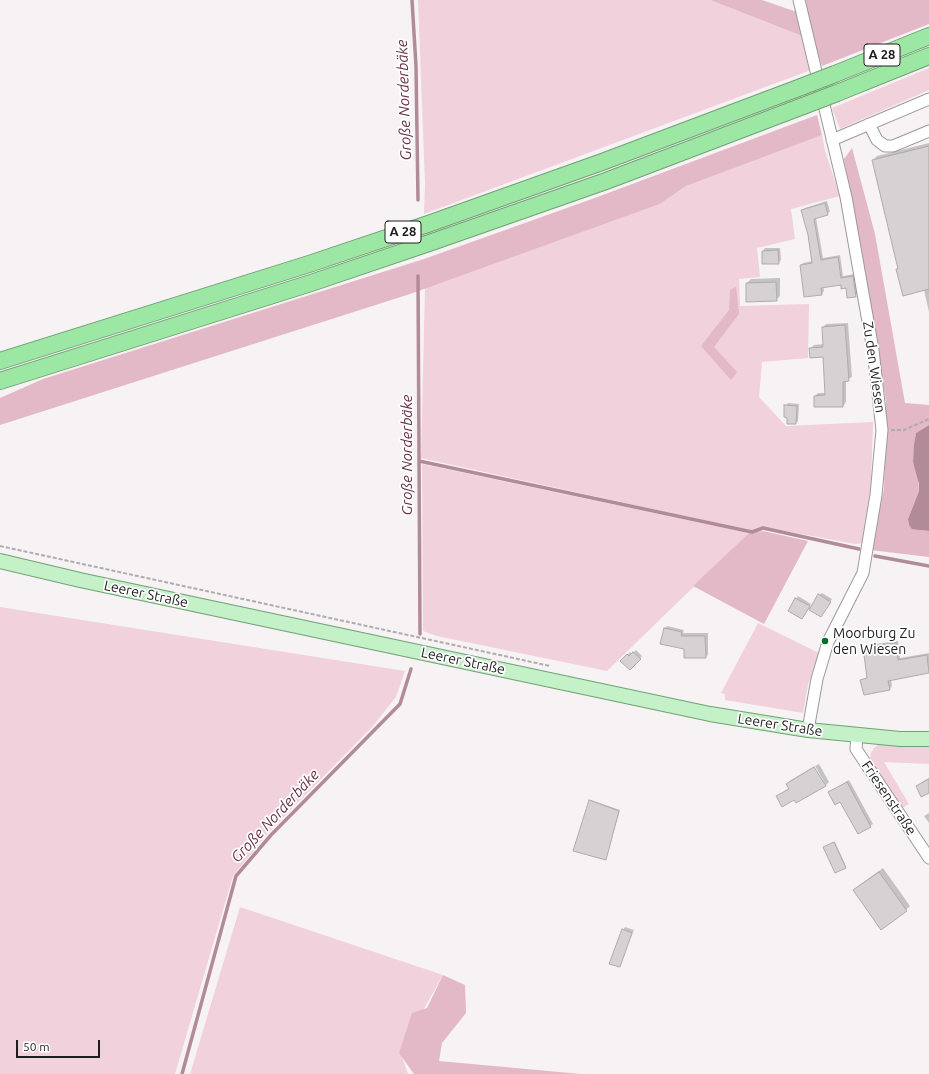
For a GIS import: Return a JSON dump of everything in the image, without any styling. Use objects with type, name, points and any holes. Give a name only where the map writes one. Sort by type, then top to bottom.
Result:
[{"type":"highway","name":"A 28","points":[[0,361],[294,269],[428,224],[602,162],[835,74],[929,36]]},
{"type":"highway","name":"A 28","points":[[0,381],[311,283],[606,181],[837,93],[929,56]]},
{"type":"main road","name":"Leerer Straße","points":[[0,561],[88,582],[710,714],[808,730],[858,735],[929,739]]},
{"type":"street","name":"Zu den Wiesen","points":[[799,0],[846,197],[873,350],[882,430],[876,495],[863,573],[828,642],[817,679],[808,730]]},
{"type":"street","points":[[832,140],[929,99]]},
{"type":"street","points":[[869,124],[877,140],[885,146],[893,146],[929,131]]},
{"type":"street","name":"Friesenstraße","points":[[858,735],[856,749],[929,858]]},
{"type":"path","points":[[882,430],[904,430],[929,418]]},
{"type":"path","points":[[0,546],[557,668]]},
{"type":"shaded area","points":[[418,0],[710,0],[802,36],[811,70],[424,214],[425,183]]},
{"type":"shaded area","points":[[710,0],[762,0],[794,11],[807,8],[806,0],[929,0],[929,24],[822,66],[812,36],[802,36]]},
{"type":"shaded area","points":[[929,68],[929,90],[840,129],[832,108]]},
{"type":"shaded area","points":[[817,115],[822,135],[686,186],[660,204],[410,294],[0,425],[0,398],[43,379],[424,259],[592,199]]},
{"type":"shaded area","points":[[822,135],[825,151],[840,196],[791,209],[795,239],[757,248],[760,277],[739,279],[740,306],[809,304],[808,358],[762,362],[759,397],[786,426],[873,422],[871,486],[863,543],[855,544],[763,527],[752,531],[421,458],[425,288],[660,204],[686,186],[812,137]]},
{"type":"shaded area","points":[[852,148],[875,234],[905,403],[929,405],[929,425],[916,433],[913,462],[918,475],[919,491],[908,519],[909,525],[919,530],[929,531],[929,557],[870,550],[884,489],[886,401],[858,231],[844,159]]},
{"type":"shaded area","points":[[736,287],[739,314],[714,347],[737,372],[731,380],[701,346],[729,310],[730,290]]},
{"type":"shaded area","points":[[929,425],[929,531],[912,529],[909,525],[908,519],[919,491],[919,484],[913,462],[916,433]]},
{"type":"shaded area","points":[[422,464],[749,533],[607,671],[437,636],[423,631]]},
{"type":"shaded area","points":[[763,531],[808,541],[764,624],[693,586],[749,533]]},
{"type":"shaded area","points":[[0,607],[405,671],[396,697],[373,726],[267,834],[233,876],[175,1074],[0,1074]]},
{"type":"shaded area","points":[[758,623],[819,653],[808,685],[803,713],[725,700],[725,694],[721,693]]},
{"type":"shaded area","points":[[879,744],[929,746],[929,764],[884,762],[909,804],[902,808],[870,761],[871,753]]},
{"type":"shaded area","points":[[240,907],[443,975],[400,1051],[408,1074],[190,1074]]},
{"type":"shaded area","points":[[443,975],[465,985],[466,1013],[442,1043],[439,1061],[581,1074],[414,1074],[399,1053],[412,1013],[427,1008]]},
{"type":"building","points":[[929,146],[929,289],[903,296],[872,160]]},
{"type":"building","points":[[825,203],[828,215],[814,219],[821,260],[838,257],[841,278],[853,276],[856,297],[847,298],[846,288],[841,289],[841,285],[821,288],[822,295],[804,297],[800,265],[812,263],[808,235],[801,210]]},
{"type":"building","points":[[778,250],[779,264],[762,264],[762,251]]},
{"type":"building","points":[[776,282],[777,301],[746,302],[746,283]]},
{"type":"building","points":[[845,325],[849,381],[843,382],[843,407],[814,407],[814,396],[825,395],[823,357],[810,358],[809,348],[823,347],[822,327]]},
{"type":"building","points":[[784,405],[797,406],[796,424],[787,424],[787,418],[784,417]]},
{"type":"building","points":[[818,594],[831,602],[821,617],[809,610]]},
{"type":"building","points":[[795,598],[810,606],[802,619],[788,611]]},
{"type":"building","points":[[664,628],[682,632],[681,636],[705,636],[706,658],[684,658],[684,649],[660,644]]},
{"type":"building","points":[[896,643],[898,660],[927,655],[929,673],[888,681],[890,690],[864,695],[860,680],[867,678],[863,647]]},
{"type":"building","points":[[633,652],[641,659],[630,670],[620,661],[627,654],[629,656]]},
{"type":"building","points":[[814,767],[826,786],[796,803],[794,800],[782,807],[776,796],[789,789],[786,784]]},
{"type":"building","points":[[929,779],[929,793],[921,797],[916,786]]},
{"type":"building","points":[[847,782],[871,827],[858,834],[840,802],[835,805],[828,792]]},
{"type":"building","points":[[589,800],[619,811],[606,860],[573,851]]},
{"type":"building","points":[[834,842],[846,868],[835,873],[823,847]]},
{"type":"building","points":[[879,872],[907,911],[881,930],[853,890]]},
{"type":"building","points":[[622,929],[632,933],[620,967],[609,964]]},
{"type":"waterway","name":"Große Norderbäke","points":[[412,0],[416,66],[418,200]]},
{"type":"waterway","name":"Große Norderbäke","points":[[418,276],[420,634]]},
{"type":"waterway","points":[[419,461],[752,532],[763,528],[859,549]]},
{"type":"waterway","points":[[875,556],[929,566]]},
{"type":"waterway","name":"Große Norderbäke","points":[[182,1074],[236,876],[271,835],[400,704],[411,669]]},
{"type":"place","name":"Moorburg Zu den Wiesen","points":[[825,641]]}]
